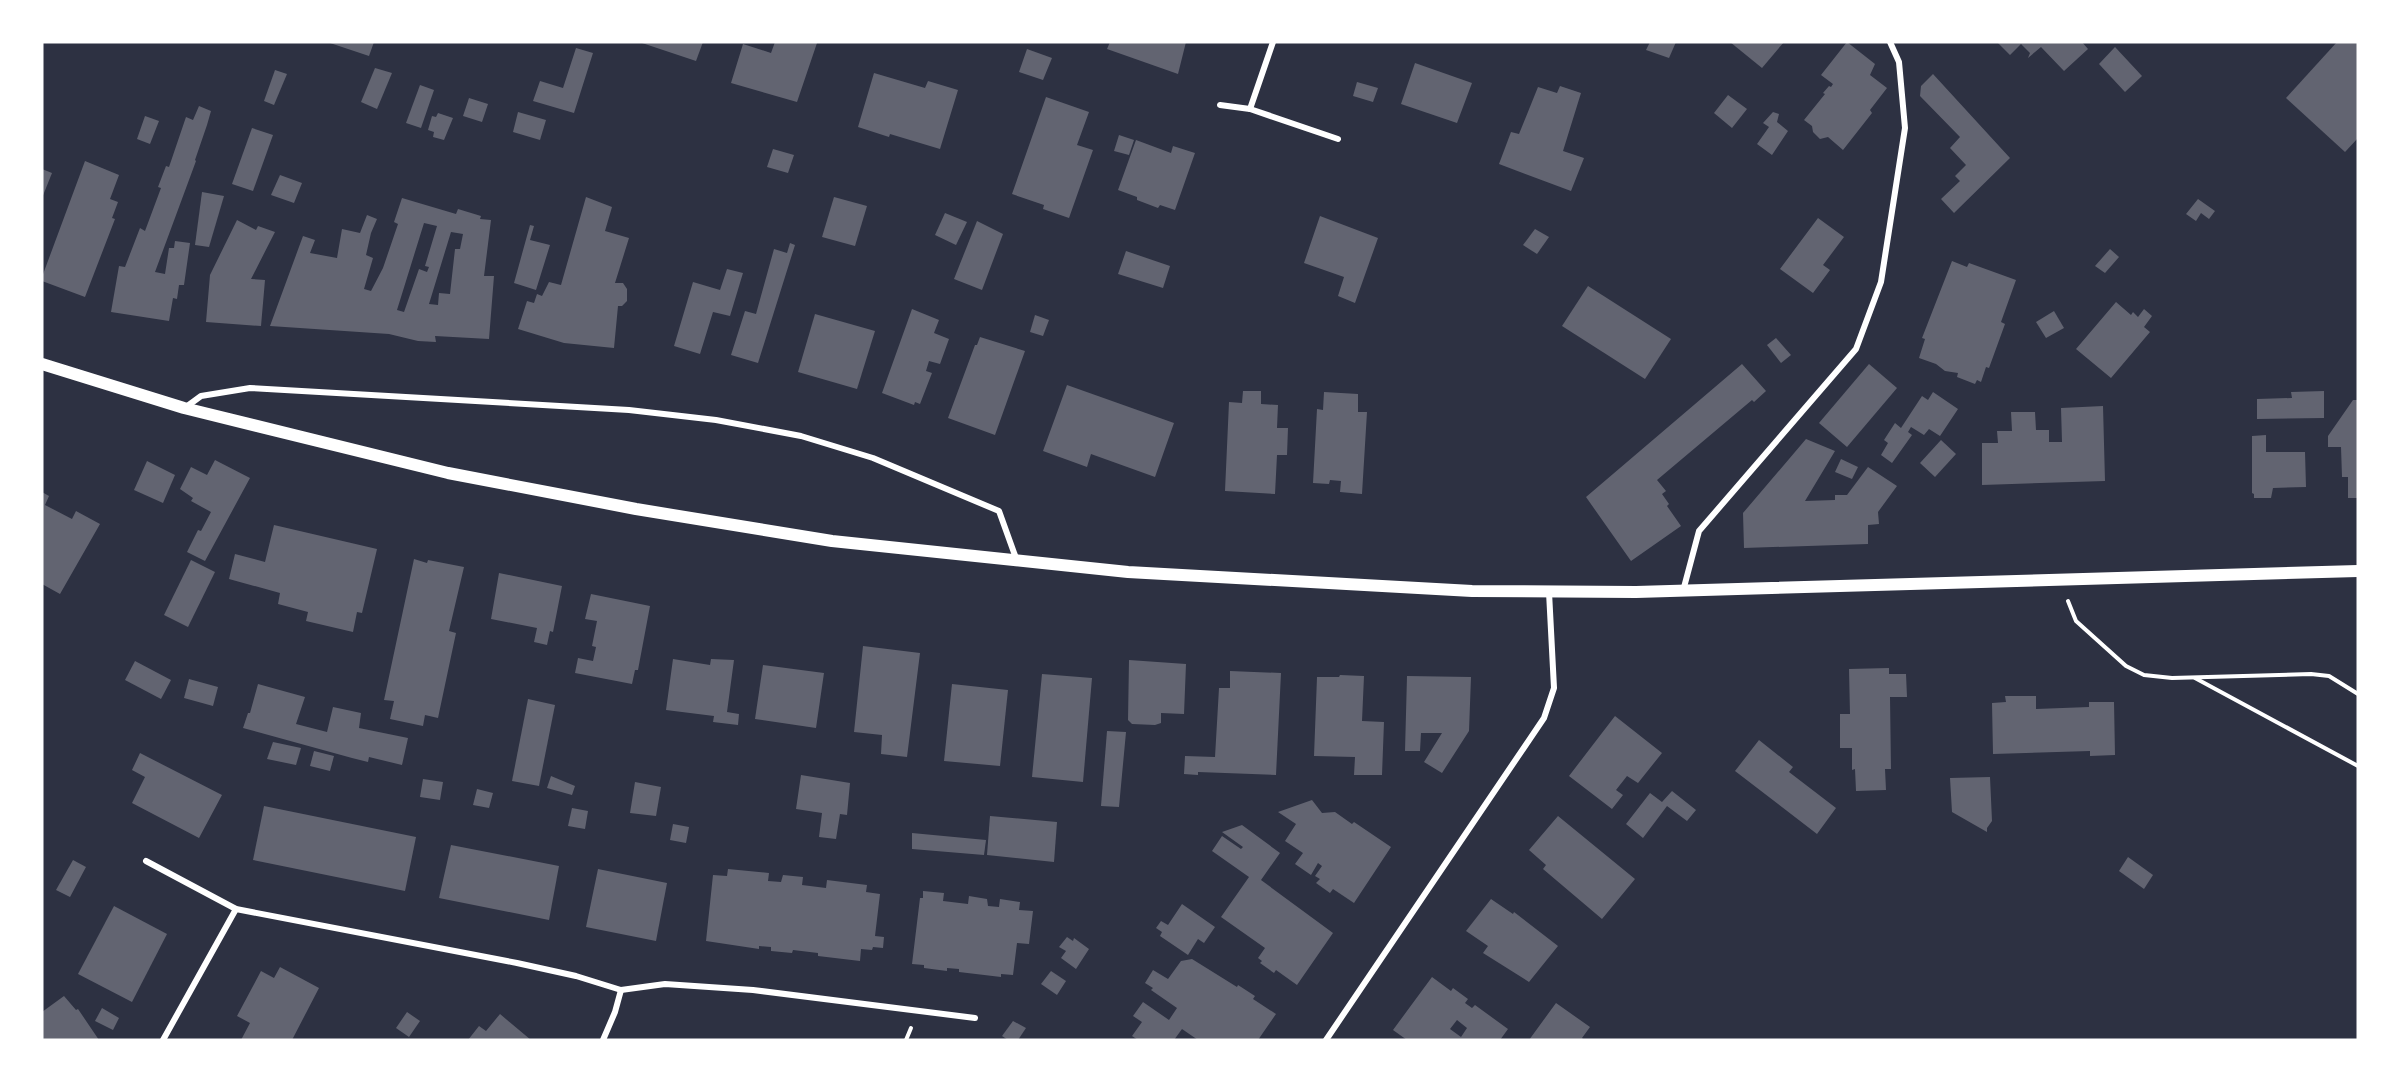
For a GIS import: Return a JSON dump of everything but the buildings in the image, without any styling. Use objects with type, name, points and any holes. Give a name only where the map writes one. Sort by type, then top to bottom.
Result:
[{"type":"main road","points":[[42,364],[184,408],[448,473],[636,509],[832,541],[1128,572],[1389,587],[1549,592],[1683,591],[2358,571]]},
{"type":"street","points":[[1250,109],[1273,42]]},
{"type":"street","points":[[1683,591],[1699,531],[1856,349],[1881,282],[1905,128],[1899,62],[1890,42]]},
{"type":"street","points":[[1220,105],[1250,109],[1338,139]]},
{"type":"street","points":[[184,408],[201,396],[250,388],[628,410],[716,420],[801,436],[873,458],[999,512],[1017,561]]},
{"type":"street","points":[[1326,1040],[1544,718],[1554,688],[1549,592]]},
{"type":"street","points":[[146,861],[236,909],[517,963],[576,976],[621,990],[665,984],[753,990],[975,1018]]},
{"type":"street","points":[[163,1040],[236,909]]},
{"type":"street","points":[[603,1040],[615,1012],[621,990]]},
{"type":"path","points":[[2065,579],[2067,597],[2076,621],[2126,666],[2144,675],[2172,678],[2328,676],[2358,694]]},
{"type":"path","points":[[2195,677],[2358,766]]}]
